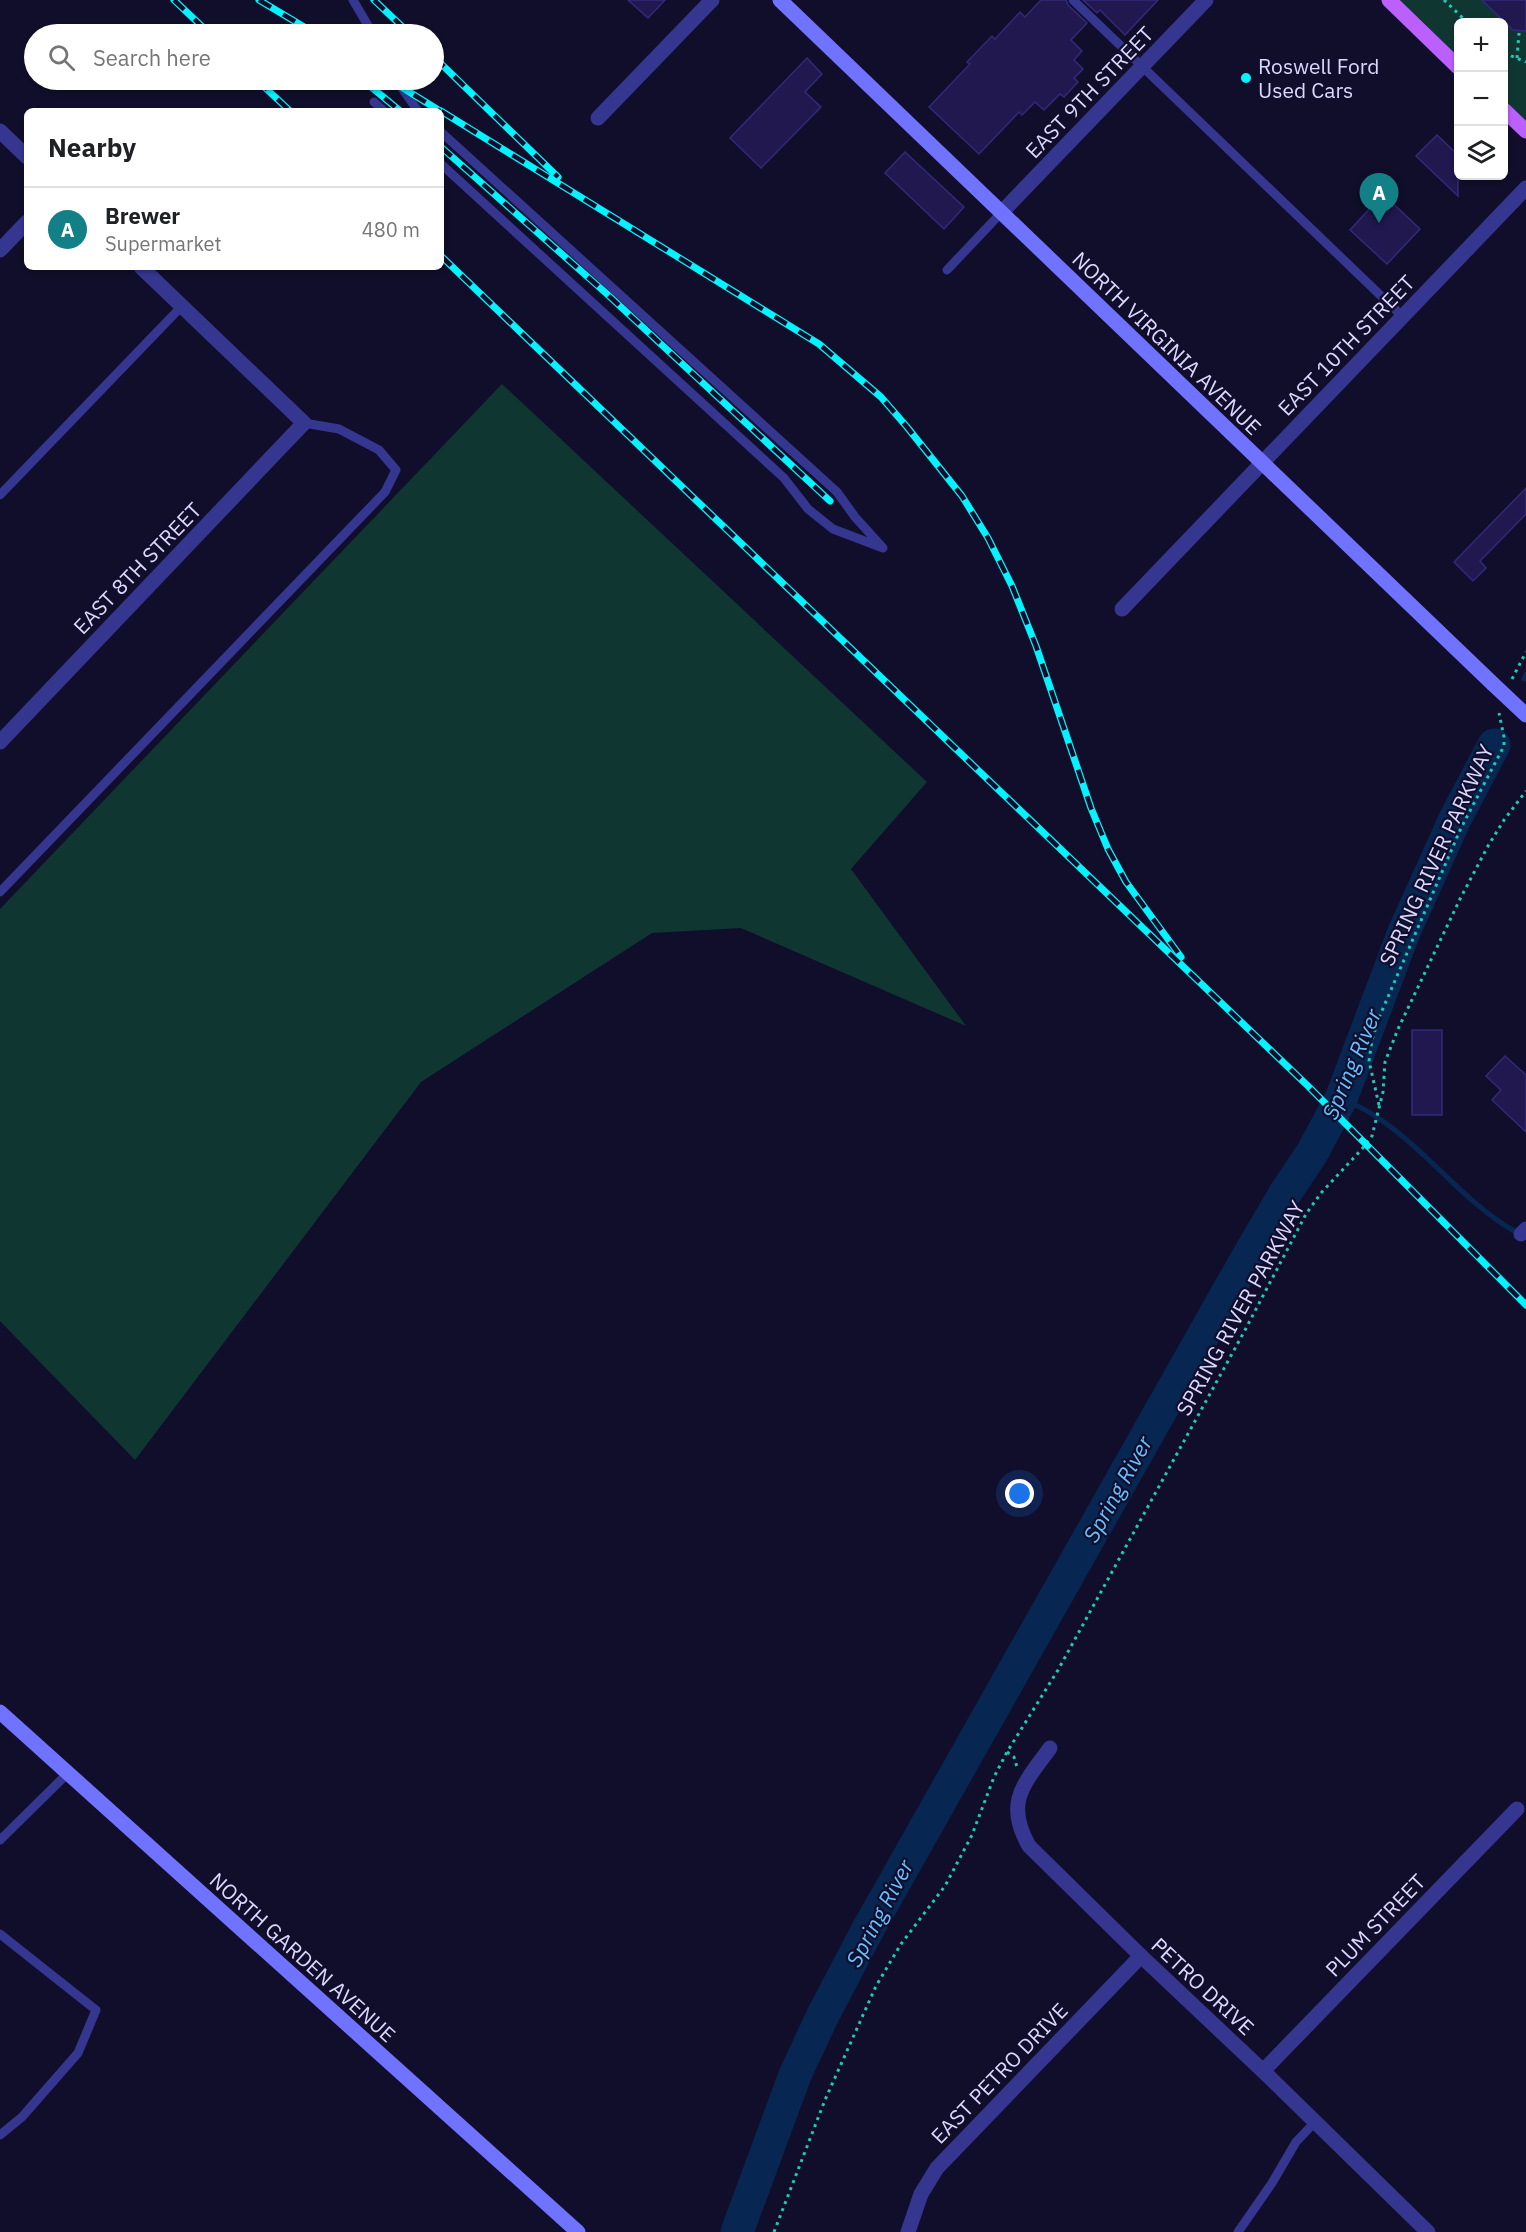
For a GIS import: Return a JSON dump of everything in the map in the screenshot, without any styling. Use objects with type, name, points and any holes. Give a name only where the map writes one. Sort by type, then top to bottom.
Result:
[{"type":"main road","points":[[1389,0],[1454,63]]},
{"type":"main road","points":[[1508,115],[1526,131]]},
{"type":"street","points":[[598,118],[712,0]]},
{"type":"street","name":"NORTH VIRGINIA AVENUE","points":[[780,0],[1526,715]]},
{"type":"street","name":"EAST 9TH STREET","points":[[1001,213],[1206,0]]},
{"type":"street","points":[[0,131],[24,154]]},
{"type":"street","name":"EAST 10TH STREET","points":[[1122,609],[1526,188]]},
{"type":"street","points":[[0,250],[24,225]]},
{"type":"street","points":[[144,270],[304,423]]},
{"type":"street","name":"EAST 8TH STREET","points":[[0,742],[304,423]]},
{"type":"street","name":"NORTH GARDEN AVENUE","points":[[0,1712],[578,2232]]},
{"type":"street","name":"PETRO DRIVE","points":[[1050,1748],[1021,1791],[1017,1813],[1018,1824],[1029,1846],[1428,2232]]},
{"type":"street","name":"PLUM STREET","points":[[1263,2071],[1517,1809]]},
{"type":"street","name":"EAST PETRO DRIVE","points":[[908,2232],[921,2194],[937,2168],[1141,1956]]},
{"type":"lane","points":[[352,0],[367,24]]},
{"type":"lane","points":[[1073,0],[1403,317]]},
{"type":"lane","points":[[403,90],[416,108]]},
{"type":"lane","points":[[374,102],[381,108]]},
{"type":"lane","points":[[444,135],[837,492],[855,517],[883,548],[833,529],[808,509],[783,478],[444,167]]},
{"type":"lane","points":[[947,270],[1001,213]]},
{"type":"lane","points":[[0,495],[182,306]]},
{"type":"lane","points":[[0,892],[385,492],[396,470],[379,450],[339,429],[304,423]]},
{"type":"lane","points":[[0,1840],[68,1773]]},
{"type":"lane","points":[[0,1934],[96,2010],[78,2053],[22,2117],[0,2135]]},
{"type":"lane","points":[[1238,2232],[1272,2183],[1296,2142],[1315,2122]]},
{"type":"path","points":[[1444,0],[1463,18]]},
{"type":"path","points":[[1517,58],[1519,33]]},
{"type":"path","points":[[1508,55],[1526,62]]},
{"type":"path","points":[[1509,687],[1526,651]]},
{"type":"path","name":"SPRING RIVER PARKWAY","points":[[1380,1109],[1369,1061],[1374,1032],[1461,828],[1504,746],[1500,704]]},
{"type":"path","name":"SPRING RIVER PARKWAY","points":[[774,2232],[825,2100],[876,1986],[901,1944],[945,1886],[972,1835],[994,1777],[1007,1752],[1058,1670],[1244,1332],[1306,1214],[1321,1193],[1362,1149],[1374,1129],[1383,1092],[1385,1062],[1398,1029],[1488,846],[1526,791]]},
{"type":"green space","points":[[1389,0],[1526,0],[1526,131],[1508,114],[1508,18],[1454,18],[1454,63]]},
{"type":"green space","points":[[502,384],[927,782],[851,869],[966,1026],[741,928],[652,933],[421,1082],[135,1460],[0,1321],[0,909]]},
{"type":"building","points":[[628,0],[665,0],[648,18]]},
{"type":"building","points":[[1041,0],[1066,0],[1068,5],[1087,23],[1071,40],[1082,51],[1074,60],[1083,69],[1074,78],[1078,82],[1064,97],[1060,94],[1044,110],[1035,102],[1022,115],[1019,112],[979,154],[929,107],[970,64],[967,62],[992,36],[995,39],[1020,12],[1025,17]]},
{"type":"building","points":[[1083,0],[1158,0],[1125,35],[1100,10],[1097,13]]},
{"type":"building","points":[[1482,0],[1526,0],[1526,31],[1513,30],[1508,25],[1508,18],[1501,18]]},
{"type":"building","points":[[807,58],[822,74],[805,92],[821,107],[761,168],[730,138]]},
{"type":"building","points":[[1437,135],[1454,151],[1454,180],[1458,180],[1458,196],[1416,156]]},
{"type":"building","points":[[905,152],[964,207],[944,229],[885,173]]},
{"type":"building","points":[[1383,194],[1420,229],[1387,264],[1350,230]]},
{"type":"building","points":[[1526,488],[1526,514],[1480,561],[1486,568],[1473,581],[1454,562]]},
{"type":"building","points":[[1412,1030],[1442,1030],[1442,1115],[1412,1115]]},
{"type":"building","points":[[1505,1056],[1526,1075],[1526,1132],[1492,1100],[1501,1090],[1486,1076]]},
{"type":"waterway","name":"Spring River","points":[[1524,679],[1526,674]]},
{"type":"waterway","name":"Spring River","points":[[737,2232],[795,2075],[867,1931],[1247,1258],[1312,1153],[1341,1099],[1404,932],[1455,819],[1494,745]]},
{"type":"waterway","points":[[1341,1099],[1364,1109],[1387,1124],[1475,1203],[1514,1231]]},
{"type":"railway","points":[[174,0],[199,24]]},
{"type":"railway","points":[[259,0],[299,24]]},
{"type":"railway","points":[[374,0],[399,24]]},
{"type":"railway","points":[[444,67],[558,177]]},
{"type":"railway","points":[[268,90],[287,108]]},
{"type":"railway","points":[[375,90],[396,108]]},
{"type":"railway","points":[[406,90],[435,108]]},
{"type":"railway","points":[[444,113],[819,344],[881,397],[962,496],[988,538],[1012,586],[1036,646],[1091,808],[1108,849],[1126,882],[1181,957]]},
{"type":"railway","points":[[444,150],[607,294],[830,501]]},
{"type":"railway","points":[[444,259],[1308,1086],[1526,1305]]},
{"type":"place","name":"Roswell Ford Used Cars","points":[[1246,78]]},
{"type":"place","name":"Brewer","points":[[1379,223]]}]
